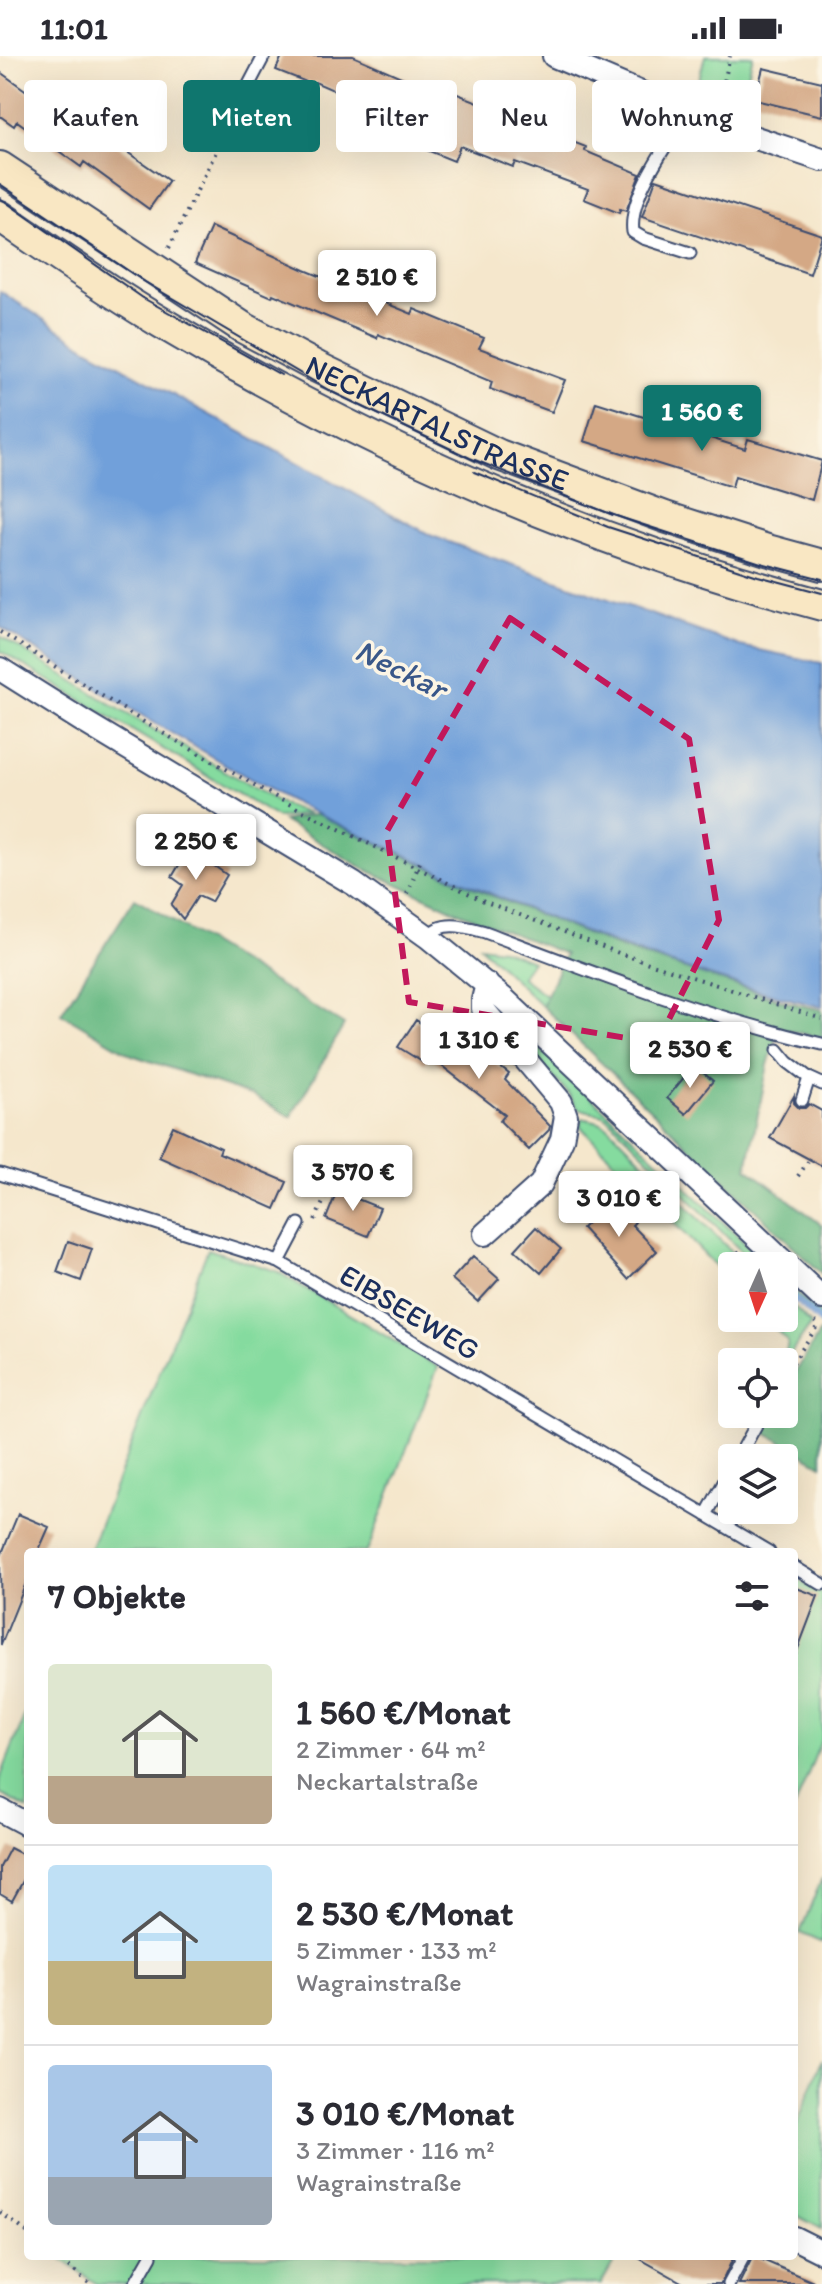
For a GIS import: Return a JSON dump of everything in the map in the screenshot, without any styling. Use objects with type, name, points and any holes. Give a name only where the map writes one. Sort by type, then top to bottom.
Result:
[{"type":"main road","name":"NECKARTALSTRASSE","points":[[0,167],[157,273],[254,334],[317,367],[499,455],[665,517],[822,565]]},
{"type":"main road","name":"NECKARTALSTRASSE","points":[[0,216],[161,322],[383,444],[483,490],[636,549],[822,605]]},
{"type":"street","points":[[554,56],[610,80]]},
{"type":"street","points":[[761,140],[822,160]]},
{"type":"street","points":[[0,669],[354,884],[428,937],[487,984],[822,1298]]},
{"type":"street","points":[[485,1234],[541,1184],[562,1139],[566,1116],[561,1102],[483,1009],[487,984]]},
{"type":"street","points":[[0,1810],[24,1823]]},
{"type":"street","points":[[798,2240],[822,2252]]},
{"type":"lane","points":[[251,80],[264,56]]},
{"type":"lane","points":[[663,152],[644,184],[631,222],[633,232],[690,253]]},
{"type":"lane","points":[[428,937],[432,931],[449,925],[476,929],[605,977],[766,1031],[822,1044]]},
{"type":"lane","points":[[778,1050],[788,1062],[822,1084]]},
{"type":"lane","points":[[802,1100],[809,1078]]},
{"type":"lane","name":"EIBSEEWEG","points":[[0,1174],[279,1262],[762,1548]]},
{"type":"lane","points":[[279,1262],[299,1224]]},
{"type":"lane","points":[[706,1515],[718,1493]]},
{"type":"lane","points":[[798,1569],[822,1584]]},
{"type":"lane","points":[[135,2284],[149,2260]]},
{"type":"lane","points":[[729,2284],[742,2260]]},
{"type":"path","points":[[724,80],[730,56]]},
{"type":"path","points":[[157,273],[216,152]]},
{"type":"path","points":[[0,632],[147,724],[281,800],[486,902],[624,955],[822,1019]]},
{"type":"path","points":[[407,894],[420,862]]},
{"type":"path","points":[[798,1176],[810,1159]]},
{"type":"path","points":[[798,1355],[815,1329]]},
{"type":"path","points":[[0,2212],[24,2230]]},
{"type":"path","points":[[61,2260],[90,2284]]},
{"type":"highlighted area","points":[[510,618],[689,739],[719,920],[657,1043],[409,1002],[387,831]]},
{"type":"green space","points":[[705,56],[753,56],[747,80],[699,80]]},
{"type":"green space","points":[[0,636],[280,803],[307,814],[278,818],[0,651]]},
{"type":"green space","points":[[319,814],[490,895],[623,949],[787,1002],[822,1010],[822,1038],[779,1028],[768,1065],[747,1168],[822,1225],[822,1274],[542,1006],[565,954],[458,912],[365,869],[283,821]]},
{"type":"green space","points":[[135,898],[344,1025],[291,1117],[253,1096],[132,1055],[61,1013]]},
{"type":"green space","points":[[480,946],[502,949],[532,961],[521,977],[547,996],[542,1006]]},
{"type":"green space","points":[[496,1010],[499,1010],[754,1252],[742,1252],[612,1122],[603,1115],[577,1108],[570,1095],[496,1015]]},
{"type":"green space","points":[[582,1118],[609,1127],[727,1247],[731,1252],[718,1252],[718,1269],[580,1126]]},
{"type":"green space","points":[[208,1249],[276,1271],[438,1367],[369,1548],[91,1548]]},
{"type":"green space","points":[[798,1294],[822,1316],[822,1325],[798,1303]]},
{"type":"green space","points":[[798,1311],[811,1324],[794,1348],[787,1348],[788,1342],[778,1332],[798,1332]]},
{"type":"green space","points":[[820,1332],[822,1465],[798,1451],[798,1444],[785,1444],[760,1430],[798,1428],[798,1368]]},
{"type":"green space","points":[[798,1579],[822,1594],[822,1738],[798,1800]]},
{"type":"green space","points":[[24,1717],[24,1807],[0,1794],[0,1779]]},
{"type":"green space","points":[[822,1878],[822,1943],[800,1933]]},
{"type":"green space","points":[[822,2059],[822,2229],[798,2216],[798,2122]]},
{"type":"green space","points":[[63,2260],[615,2260],[601,2284],[97,2284]]},
{"type":"water","name":"Neckar","points":[[0,291],[89,349],[432,536],[740,646],[822,663],[822,1007],[711,977],[602,939],[335,823],[210,756],[0,627]]},
{"type":"building","points":[[282,56],[353,56],[408,80],[336,80],[336,91],[320,84],[320,80],[301,80],[276,70]]},
{"type":"building","points":[[763,68],[822,82],[822,116],[761,101]]},
{"type":"building","points":[[0,72],[24,89],[24,126],[17,121],[14,126],[0,116]]},
{"type":"building","points":[[457,94],[473,100],[473,151],[460,146],[454,161],[432,152],[457,152]]},
{"type":"building","points":[[576,143],[586,147],[585,151],[640,174],[626,211],[620,209],[619,213],[584,199],[588,189],[515,162],[513,167],[475,152],[576,152]]},
{"type":"building","points":[[60,152],[127,152],[169,181],[149,209],[84,162],[81,167]]},
{"type":"building","points":[[656,179],[822,235],[810,274],[642,217]]},
{"type":"building","points":[[211,227],[412,314],[414,309],[484,338],[479,348],[565,380],[552,412],[490,389],[492,382],[378,334],[377,338],[195,263]]},
{"type":"building","points":[[596,402],[745,449],[748,439],[822,461],[812,500],[735,476],[732,487],[584,441]]},
{"type":"building","points":[[189,848],[227,875],[211,902],[198,896],[183,919],[171,905],[183,885],[172,877]]},
{"type":"building","points":[[416,1020],[467,1054],[473,1046],[509,1074],[505,1080],[550,1126],[549,1130],[529,1150],[500,1121],[505,1115],[429,1056],[424,1063],[398,1047]]},
{"type":"building","points":[[694,1065],[713,1081],[686,1114],[667,1098]]},
{"type":"building","points":[[794,1096],[794,1103],[799,1108],[809,1104],[822,1111],[822,1166],[770,1138]]},
{"type":"building","points":[[173,1126],[221,1148],[219,1153],[287,1182],[275,1209],[159,1157]]},
{"type":"building","points":[[337,1191],[380,1208],[368,1236],[326,1219]]},
{"type":"building","points":[[612,1198],[657,1251],[628,1279],[582,1228]]},
{"type":"building","points":[[536,1227],[561,1249],[541,1273],[515,1250]]},
{"type":"building","points":[[68,1241],[92,1249],[81,1281],[57,1272]]},
{"type":"building","points":[[473,1256],[499,1279],[478,1302],[452,1279]]},
{"type":"building","points":[[18,1514],[49,1527],[40,1548],[24,1548],[24,1588],[1,1645],[0,1558]]},
{"type":"building","points":[[798,1588],[818,1596],[798,1649]]},
{"type":"building","points":[[10,1848],[24,1855],[24,1879],[12,1901],[0,1894],[0,1867]]},
{"type":"building","points":[[642,2260],[732,2260],[721,2284],[685,2284]]},
{"type":"building","points":[[751,2260],[762,2260],[818,2284],[739,2284]]},
{"type":"waterway","points":[[798,1301],[822,1323]]},
{"type":"tram line","points":[[0,184],[145,282],[332,392],[470,458],[613,515],[761,563],[822,579]]},
{"type":"tram line","points":[[0,198],[143,298],[281,375]]},
{"type":"tram line","points":[[474,472],[608,527],[758,576],[822,593]]}]
